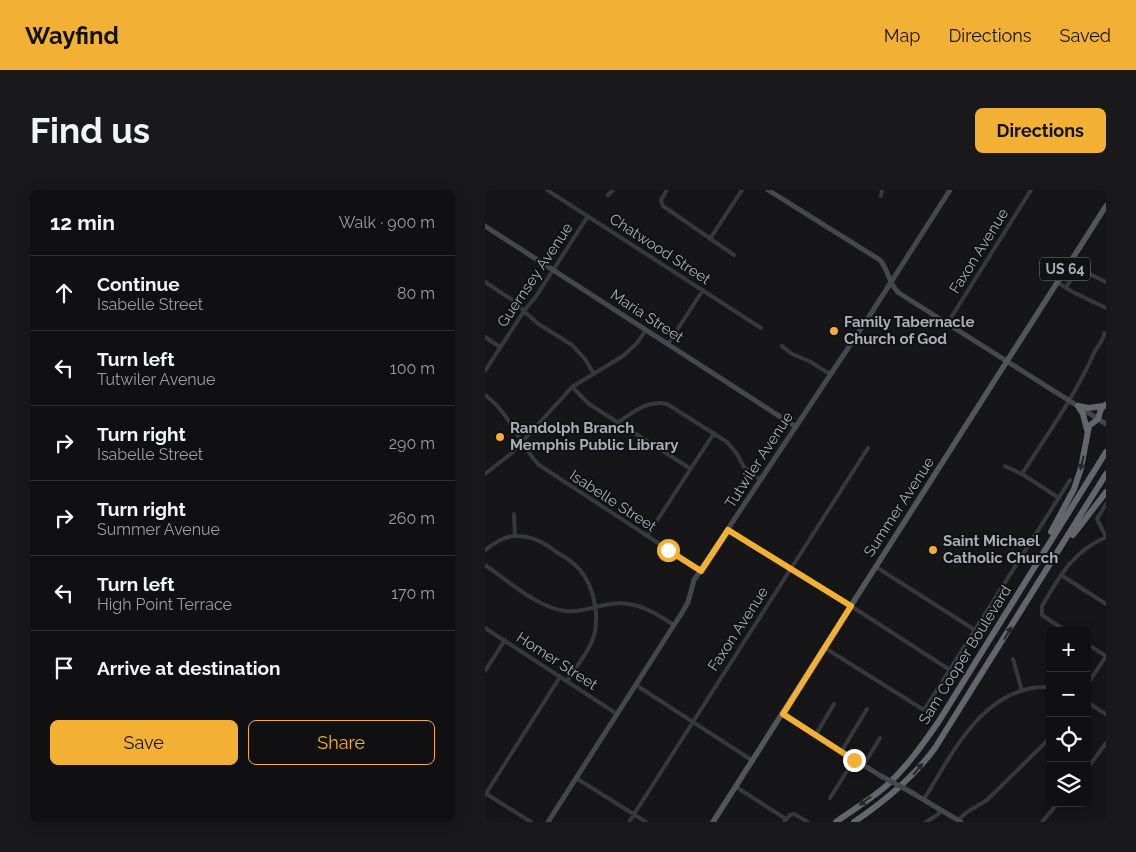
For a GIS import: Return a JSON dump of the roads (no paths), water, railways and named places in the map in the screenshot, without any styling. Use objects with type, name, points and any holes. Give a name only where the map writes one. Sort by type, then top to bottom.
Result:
[{"type":"highway","points":[[1078,406],[1088,408],[1106,405]]},
{"type":"highway","points":[[999,624],[1074,489],[1081,468],[1089,426],[1098,418],[1101,410],[1106,405]]},
{"type":"highway","points":[[1078,406],[1083,414],[1087,435]]},
{"type":"highway","name":"Sam Cooper Boulevard","points":[[835,822],[885,787],[921,747],[1106,452]]},
{"type":"highway","name":"Sam Cooper Boulevard","points":[[854,822],[911,778],[928,757],[1106,474]]},
{"type":"highway","points":[[1056,555],[1068,543],[1086,516],[1106,492]]},
{"type":"main road","name":"Summer Avenue","points":[[713,822],[1106,206]]},
{"type":"street","name":"Chatwood Street","points":[[547,190],[761,328]]},
{"type":"street","points":[[608,195],[613,190]]},
{"type":"street","points":[[667,190],[661,200],[663,206],[734,255]]},
{"type":"street","points":[[710,239],[742,190]]},
{"type":"street","points":[[768,190],[876,257],[883,263],[891,283],[899,293],[1106,424]]},
{"type":"street","points":[[881,196],[883,190]]},
{"type":"street","name":"Tutwiler Avenue","points":[[548,822],[674,625],[688,602],[692,586],[701,571],[950,190]]},
{"type":"street","name":"Faxon Avenue","points":[[947,324],[1031,190]]},
{"type":"street","name":"Guernsey Avenue","points":[[485,371],[588,216]]},
{"type":"street","name":"Maria Street","points":[[485,226],[796,427]]},
{"type":"street","points":[[1069,264],[1106,282]]},
{"type":"street","points":[[1066,288],[1080,270]]},
{"type":"street","points":[[485,282],[508,296],[537,323],[572,345],[594,374]]},
{"type":"street","points":[[1057,282],[1106,308]]},
{"type":"street","points":[[667,344],[703,290]]},
{"type":"street","points":[[485,474],[512,453],[572,388],[623,356],[646,330]]},
{"type":"street","points":[[1022,474],[1069,400],[1105,333]]},
{"type":"street","points":[[485,337],[500,347]]},
{"type":"street","points":[[782,346],[792,354],[809,360],[831,374]]},
{"type":"street","points":[[572,388],[585,401],[691,469]]},
{"type":"street","name":"Isabelle Street","points":[[485,395],[503,411],[534,460],[549,473],[701,571]]},
{"type":"street","points":[[618,422],[647,404],[659,402],[675,407],[727,442],[745,467],[761,480]]},
{"type":"street","points":[[647,536],[714,433]]},
{"type":"street","name":"Faxon Avenue","points":[[629,822],[868,448]]},
{"type":"street","points":[[1005,466],[1022,474],[1059,498]]},
{"type":"street","points":[[825,648],[924,710],[1070,480]]},
{"type":"street","points":[[1060,627],[1043,616],[1041,611],[1043,605],[1072,559],[1093,542],[1106,537],[1097,519],[1106,504]]},
{"type":"street","points":[[514,514],[515,536]]},
{"type":"street","points":[[728,530],[851,606],[949,670]]},
{"type":"street","points":[[485,550],[505,538],[515,536],[530,537],[542,542],[575,564],[587,580],[595,608],[595,633],[589,647],[567,681]]},
{"type":"street","points":[[485,565],[539,602],[551,608],[579,611],[624,603],[640,606],[654,612],[674,625]]},
{"type":"street","points":[[876,567],[975,630]]},
{"type":"street","points":[[1061,575],[1106,604]]},
{"type":"street","name":"Homer Street","points":[[485,628],[617,714]]},
{"type":"street","points":[[485,671],[505,640]]},
{"type":"street","points":[[1091,647],[1106,656],[1091,680]]},
{"type":"street","points":[[1013,659],[1022,691]]},
{"type":"street","points":[[531,822],[485,794],[560,677]]},
{"type":"street","points":[[636,685],[753,761]]},
{"type":"street","points":[[923,799],[973,723],[995,704],[1022,691],[1046,688]]},
{"type":"street","points":[[815,736],[835,704]]},
{"type":"street","points":[[1091,705],[1106,714]]},
{"type":"street","points":[[841,752],[867,709]]},
{"type":"street","points":[[783,714],[863,766],[960,821],[967,812],[987,800],[1046,742]]},
{"type":"street","points":[[863,766],[880,738]]},
{"type":"street","points":[[1091,764],[1106,743]]},
{"type":"street","points":[[830,798],[854,760]]},
{"type":"street","points":[[576,778],[646,822]]},
{"type":"street","points":[[736,787],[785,821],[790,815],[794,814],[808,822]]},
{"type":"street","points":[[1042,822],[1055,807]]},
{"type":"street","points":[[926,822],[942,810]]},
{"type":"place","name":"Family Tabernacle Church of God","points":[[834,331]]},
{"type":"place","name":"Randolph Branch Memphis Public Library","points":[[500,437]]},
{"type":"place","name":"Saint Michael Catholic Church","points":[[933,550]]}]
